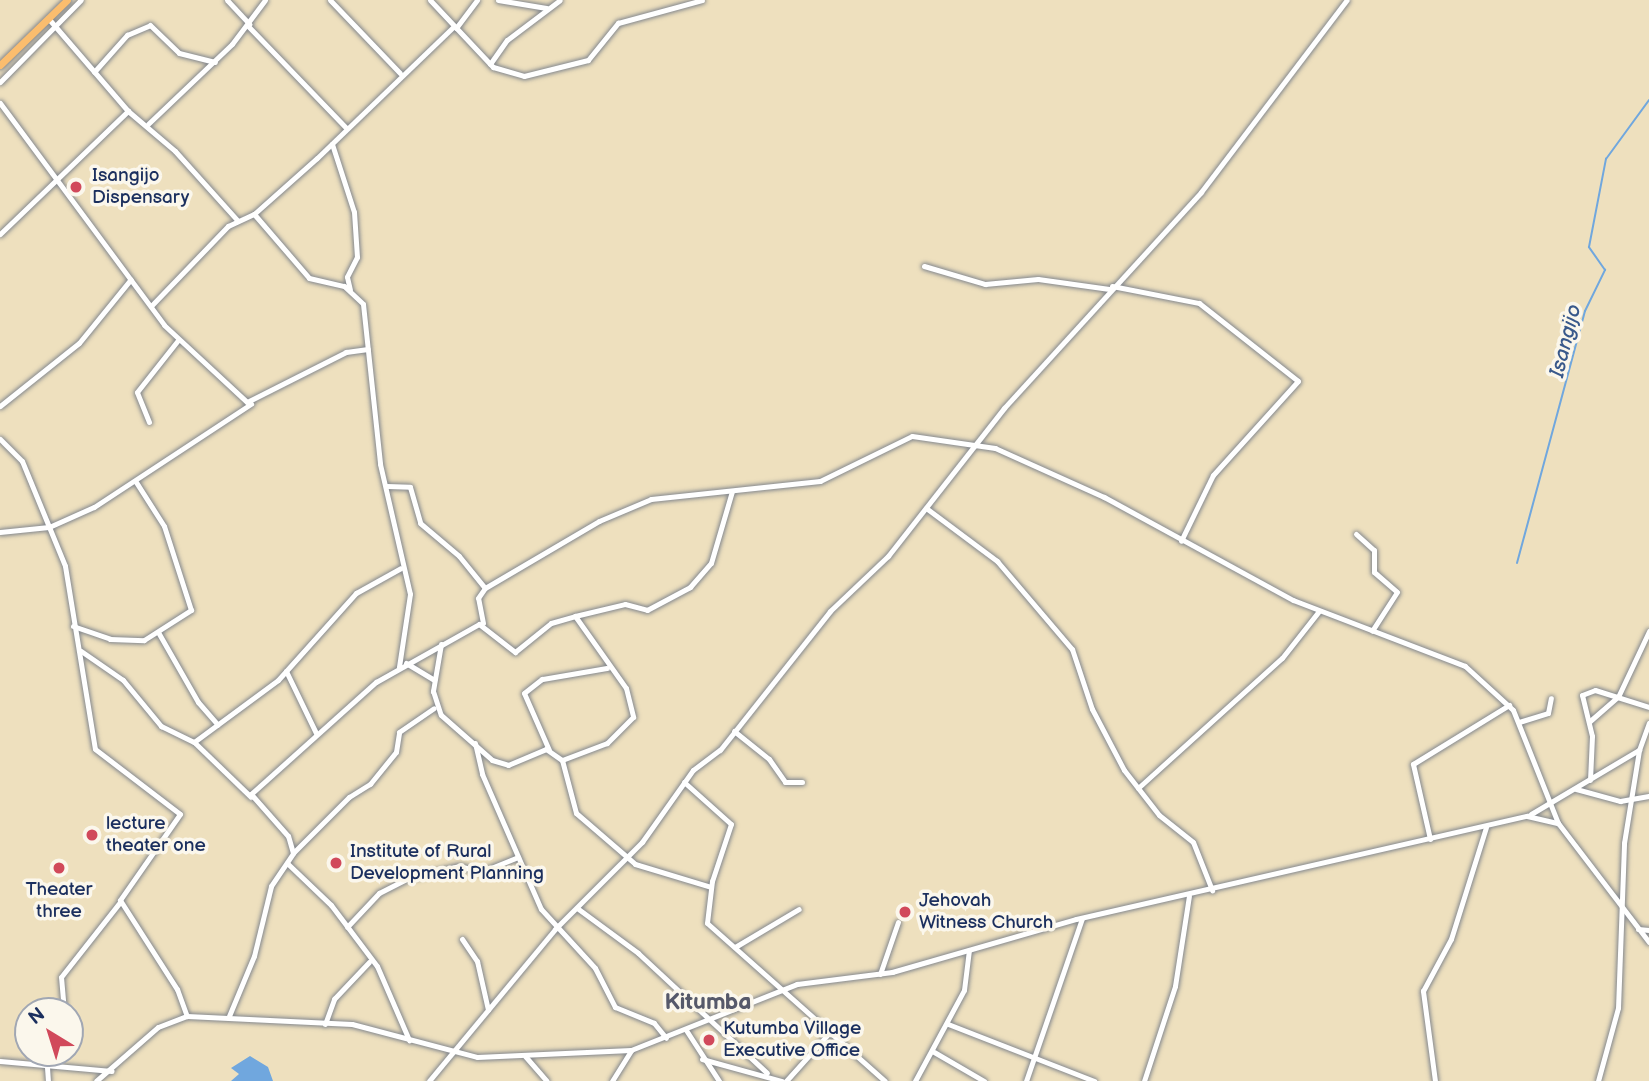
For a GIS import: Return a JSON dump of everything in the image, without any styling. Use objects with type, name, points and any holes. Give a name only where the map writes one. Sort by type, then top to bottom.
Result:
[{"type":"highway","points":[[0,65],[67,0]]},
{"type":"street","points":[[0,82],[81,0]]},
{"type":"street","points":[[226,0],[346,128]]},
{"type":"street","points":[[151,125],[215,62],[248,25],[265,0]]},
{"type":"street","points":[[330,0],[400,73]]},
{"type":"street","points":[[430,0],[490,64],[524,76],[584,62],[618,23],[702,0]]},
{"type":"street","points":[[151,306],[238,221],[254,214],[332,144],[400,73],[455,27],[477,0]]},
{"type":"street","points":[[498,0],[548,8]]},
{"type":"street","points":[[490,64],[508,40],[560,0]]},
{"type":"street","points":[[429,1081],[555,929],[625,858],[684,782],[734,731],[830,611],[926,508],[973,444],[1111,288],[1201,192],[1346,0]]},
{"type":"street","points":[[48,18],[128,111],[151,125],[238,221]]},
{"type":"street","points":[[94,72],[127,35],[150,25],[179,54],[215,62]]},
{"type":"street","points":[[0,103],[178,340],[251,404]]},
{"type":"street","points":[[0,234],[128,111]]},
{"type":"street","points":[[332,144],[354,216],[357,257],[346,277],[350,290],[363,304],[368,349],[368,391],[401,568],[410,594],[399,667]]},
{"type":"street","points":[[254,214],[309,278],[350,290]]},
{"type":"street","points":[[924,266],[985,284],[1038,279],[1199,303],[1298,381],[1213,475],[1181,541]]},
{"type":"street","points":[[0,406],[79,343],[131,279]]},
{"type":"street","points":[[149,422],[137,392],[178,340]]},
{"type":"street","points":[[0,532],[49,527],[136,482],[251,404],[346,352],[368,349]]},
{"type":"street","points":[[732,491],[711,563],[690,587],[647,610],[625,604],[551,623],[514,652],[483,624],[478,598],[485,588],[591,525],[651,499],[704,489],[732,491],[827,480],[912,436],[973,444],[1013,453],[1319,611],[1460,662],[1509,705],[1558,823],[1649,942]]},
{"type":"street","points":[[0,439],[23,461],[65,566],[95,749],[180,814],[120,902],[111,906],[61,977],[63,997]]},
{"type":"street","points":[[73,626],[120,640],[144,640],[193,606],[164,526],[136,482]]},
{"type":"street","points":[[387,486],[410,487],[420,523],[459,556],[485,588]]},
{"type":"street","points":[[926,508],[997,561],[1068,643],[1095,715],[1138,788],[1191,839],[1212,890]]},
{"type":"street","points":[[1356,534],[1374,550],[1374,572],[1397,592],[1372,631]]},
{"type":"street","points":[[194,742],[286,671],[356,593],[401,568]]},
{"type":"street","points":[[1138,788],[1282,658],[1319,611]]},
{"type":"street","points":[[562,760],[598,748],[632,720],[626,688],[607,668],[575,616]]},
{"type":"street","points":[[251,797],[297,760],[316,733],[399,667],[483,624]]},
{"type":"street","points":[[159,632],[218,725]]},
{"type":"street","points":[[1590,721],[1618,697],[1649,632]]},
{"type":"street","points":[[441,644],[434,680],[435,708],[488,758],[508,765],[549,750]]},
{"type":"street","points":[[80,651],[122,680],[161,726],[194,742],[251,797],[294,852]]},
{"type":"street","points":[[406,663],[434,680]]},
{"type":"street","points":[[607,668],[542,679],[524,693],[549,750],[562,760],[576,813],[625,858],[673,880],[711,887]]},
{"type":"street","points":[[286,671],[316,733]]},
{"type":"street","points":[[1590,780],[1590,721],[1584,692],[1618,697],[1649,707]]},
{"type":"street","points":[[1518,722],[1548,713],[1550,698]]},
{"type":"street","points":[[1430,839],[1413,764],[1509,705]]},
{"type":"street","points":[[229,1016],[254,956],[271,886],[294,852],[349,797],[370,784],[396,752],[400,732],[435,708]]},
{"type":"street","points":[[1598,1081],[1618,1008],[1622,907],[1633,799],[1639,750],[1649,723]]},
{"type":"street","points":[[734,731],[769,759],[785,782],[802,782]]},
{"type":"street","points":[[475,743],[482,774],[502,808],[517,858],[555,929],[596,968],[615,1007],[654,1023],[666,1038]]},
{"type":"street","points":[[96,1081],[112,1071],[158,1027],[187,1016],[229,1016],[325,1024],[410,1040],[452,1052],[524,1056],[631,1050],[686,1030],[781,989],[880,974],[1082,918],[1189,896],[1527,816],[1552,804],[1639,750]]},
{"type":"street","points":[[1625,757],[1637,768]]},
{"type":"street","points":[[684,782],[731,824],[711,887],[705,920],[827,1034],[885,1081]]},
{"type":"street","points":[[1576,789],[1633,799],[1649,796]]},
{"type":"street","points":[[1527,816],[1558,823]]},
{"type":"street","points":[[1435,1081],[1423,991],[1451,939],[1486,827]]},
{"type":"street","points":[[347,926],[379,893],[408,878],[459,866],[481,872],[517,858]]},
{"type":"street","points":[[287,863],[347,926],[369,962],[384,977],[410,1040]]},
{"type":"street","points":[[1144,1081],[1175,986],[1189,896]]},
{"type":"street","points":[[120,902],[177,989],[187,1016]]},
{"type":"street","points":[[576,908],[638,953],[707,1021],[767,1073]]},
{"type":"street","points":[[735,947],[799,909]]},
{"type":"street","points":[[1026,1081],[1082,918]]},
{"type":"street","points":[[880,974],[898,922]]},
{"type":"street","points":[[1638,929],[1649,930]]},
{"type":"street","points":[[462,939],[477,961],[488,1010]]},
{"type":"street","points":[[915,1081],[934,1052],[969,976],[970,950]]},
{"type":"street","points":[[325,1024],[334,999],[369,962]]},
{"type":"street","points":[[948,1024],[1094,1081]]},
{"type":"street","points":[[686,1030],[702,1059],[719,1081]]},
{"type":"street","points":[[702,1059],[767,1073],[784,1081],[827,1034]]},
{"type":"street","points":[[612,1081],[631,1050]]},
{"type":"street","points":[[934,1052],[984,1081]]},
{"type":"street","points":[[524,1056],[543,1080]]},
{"type":"street","points":[[74,1067],[112,1071]]},
{"type":"water","points":[[250,1056],[268,1067],[273,1081],[231,1081],[239,1074],[231,1068]]},
{"type":"waterway","name":"Isangijo","points":[[1517,563],[1585,311],[1605,270],[1589,247],[1606,159],[1649,100]]},
{"type":"place","name":"Isangijo Dispensary","points":[[76,187]]},
{"type":"place","name":"lecture theater one","points":[[92,835]]},
{"type":"place","name":"Institute of Rural Development Planning","points":[[336,863]]},
{"type":"place","name":"Theater three","points":[[59,868]]},
{"type":"place","name":"Jehovah Witness Church","points":[[905,912]]},
{"type":"place","name":"Kutumba Village Executive Office","points":[[709,1040]]},
{"type":"district","name":"Kitumba","points":[[708,1002]]}]
